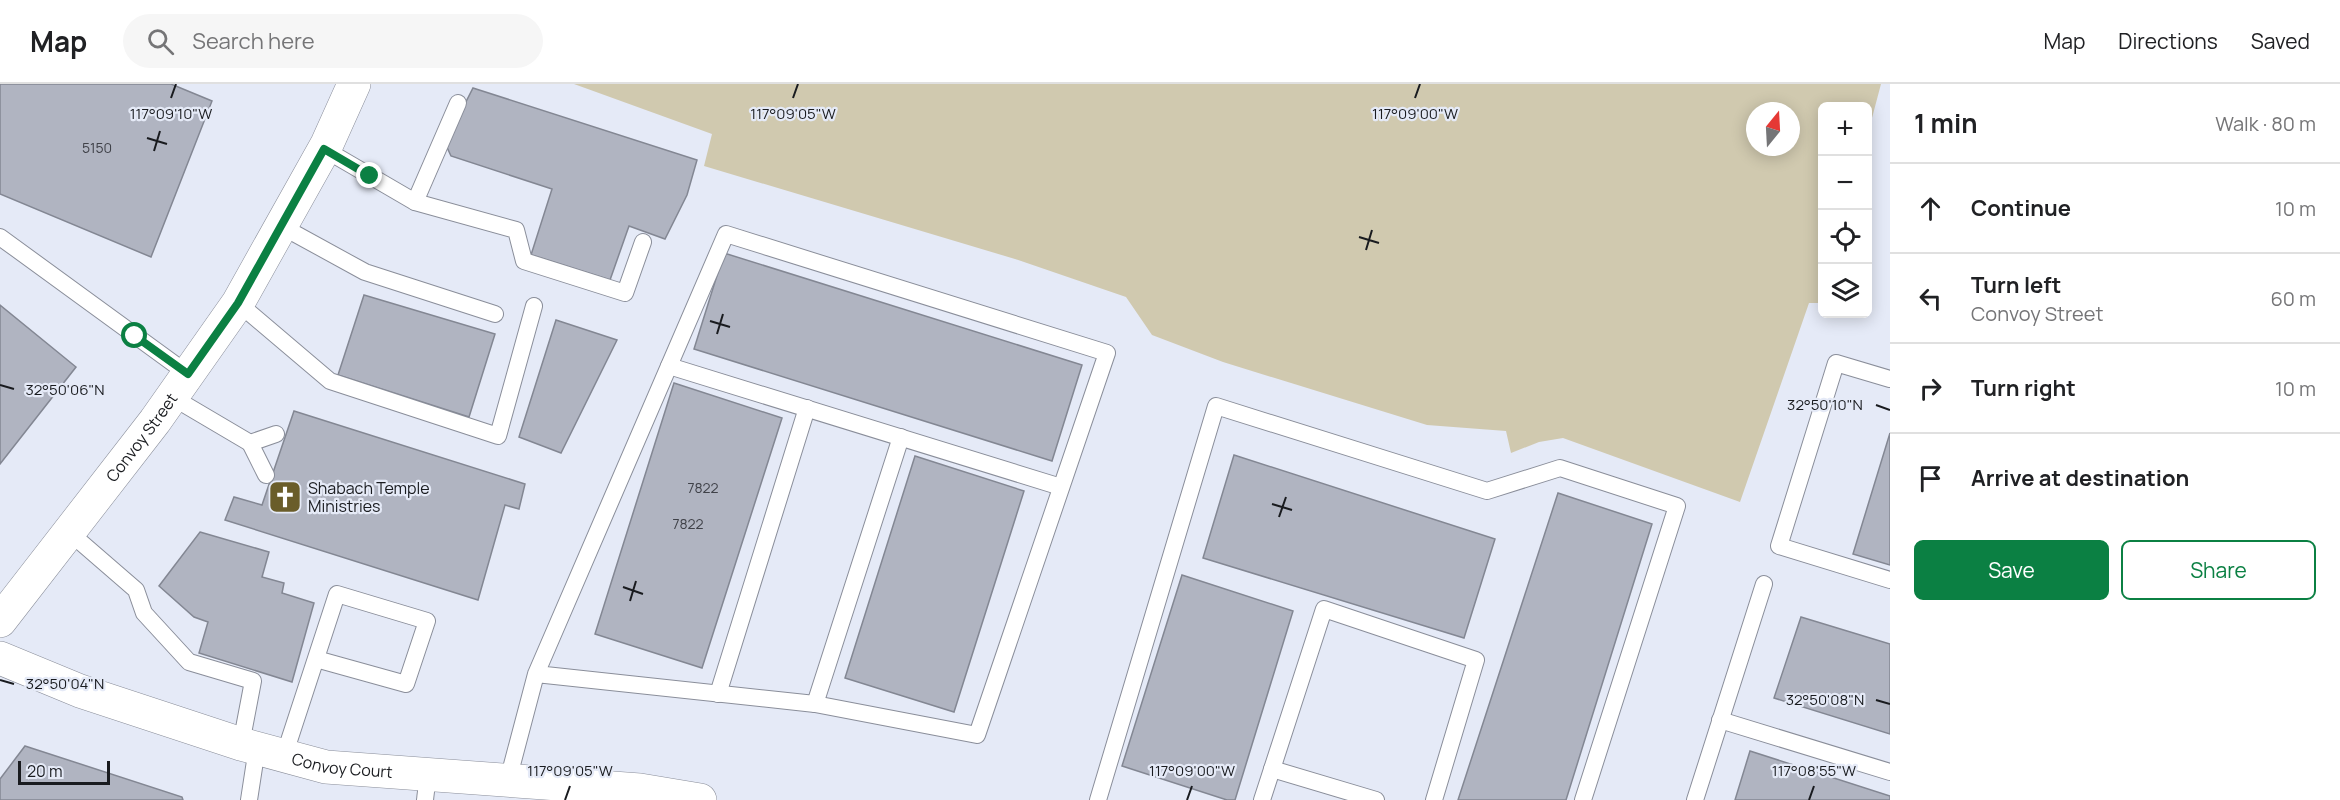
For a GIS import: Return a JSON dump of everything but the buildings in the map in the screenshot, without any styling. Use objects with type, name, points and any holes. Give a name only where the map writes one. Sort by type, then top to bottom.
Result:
[{"type":"street","name":"Convoy Street","points":[[0,621],[180,386],[238,303],[324,149],[354,84]]},
{"type":"street","name":"Convoy Court","points":[[0,658],[80,691],[260,749],[326,766],[427,787],[508,780],[640,790],[700,800]]},
{"type":"lane","points":[[415,202],[458,103]]},
{"type":"lane","points":[[324,149],[415,202],[516,230],[524,261],[625,293],[643,242]]},
{"type":"lane","points":[[281,226],[365,272],[495,314]]},
{"type":"lane","points":[[508,780],[536,674],[726,234],[1107,353],[977,735],[815,704],[536,674]]},
{"type":"lane","points":[[0,237],[250,443],[266,475]]},
{"type":"lane","points":[[238,303],[330,381],[498,436],[534,306]]},
{"type":"lane","points":[[1890,379],[1836,363],[1779,546],[1890,580]]},
{"type":"lane","points":[[669,366],[1061,487]]},
{"type":"lane","points":[[1098,800],[1216,406],[1487,491],[1560,468],[1677,506],[1583,800]]},
{"type":"lane","points":[[718,694],[807,408]]},
{"type":"lane","points":[[250,443],[276,434]]},
{"type":"lane","points":[[815,704],[901,437]]},
{"type":"lane","points":[[69,532],[136,590],[144,613],[189,662],[253,681],[260,749],[249,800]]},
{"type":"lane","points":[[1695,800],[1764,584]]},
{"type":"lane","points":[[260,749],[316,659],[337,594],[427,621],[406,684],[316,659]]},
{"type":"lane","points":[[1262,800],[1324,609],[1476,660],[1434,800]]},
{"type":"lane","points":[[1720,720],[1890,772]]},
{"type":"lane","points":[[1272,769],[1376,800]]},
{"type":"shaded area","points":[[574,84],[1881,84],[1872,118],[1872,102],[1818,102],[1818,303],[1809,303],[1740,502],[1563,438],[1539,442],[1511,453],[1506,431],[1427,425],[1223,362],[1152,335],[1126,297],[1015,259],[704,166],[712,134]]},
{"type":"place","name":"Shabach Temple Ministries","points":[[285,497]]},
{"type":"route","points":[[135,336],[188,374],[238,303],[324,149],[370,176]]}]
